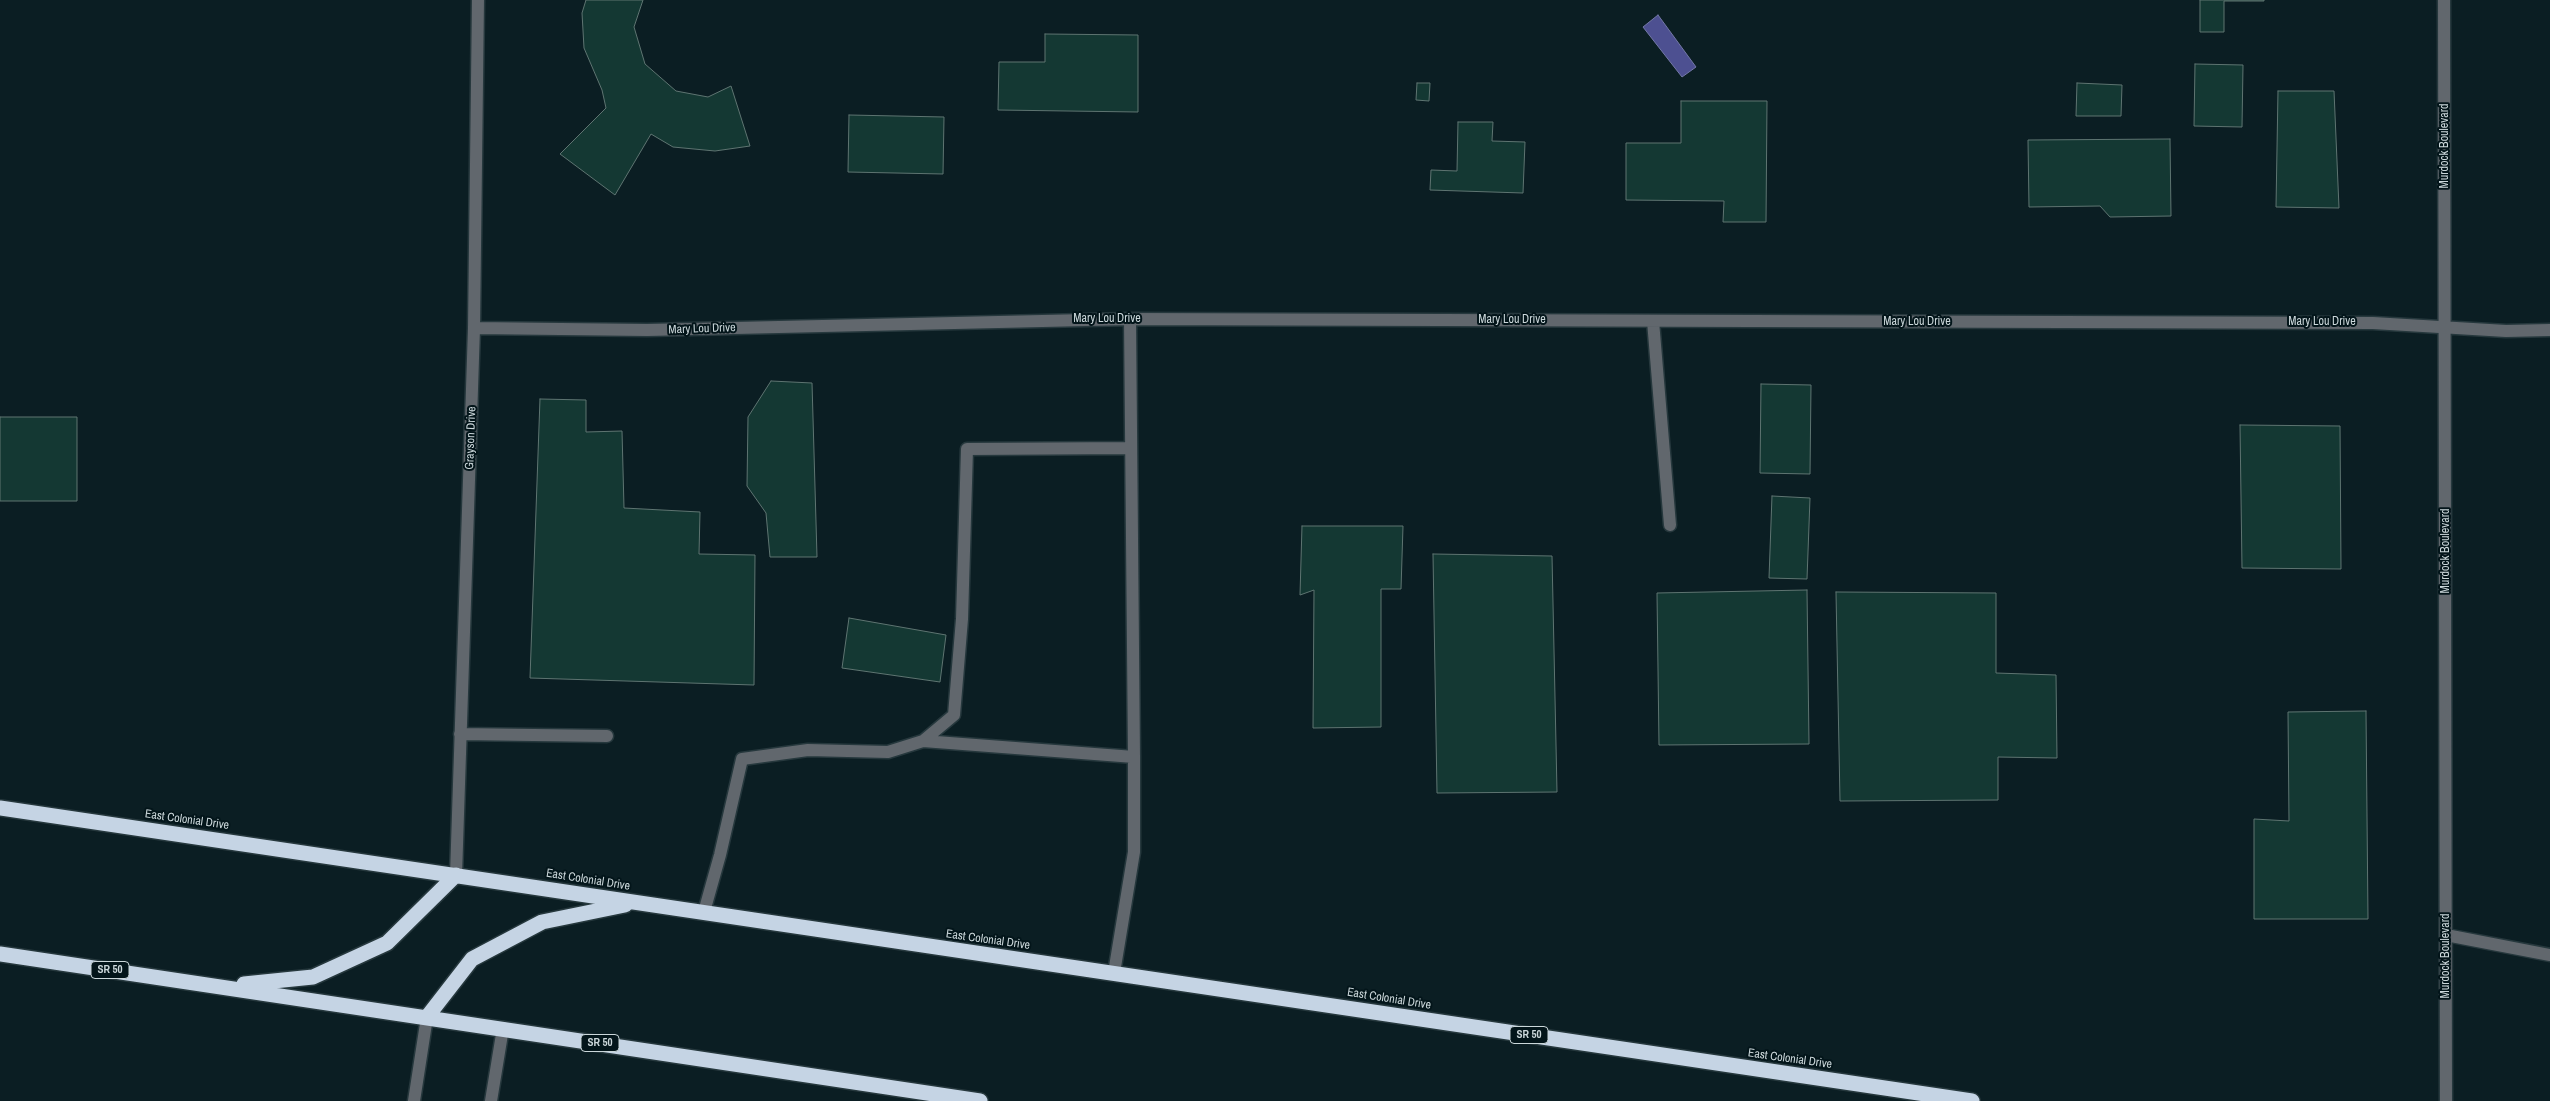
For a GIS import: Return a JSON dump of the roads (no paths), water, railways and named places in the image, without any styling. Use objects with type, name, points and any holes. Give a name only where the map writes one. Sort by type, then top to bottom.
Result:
[{"type":"highway","name":"East Colonial Drive","points":[[0,808],[1972,1101]]},
{"type":"highway","points":[[220,986],[313,976],[387,943],[456,875]]},
{"type":"highway","points":[[427,1017],[472,959],[542,922],[636,902]]},
{"type":"highway","name":"SR 50","points":[[0,954],[980,1101]]},
{"type":"street","name":"Grayson Drive","points":[[456,875],[474,328],[478,0]]},
{"type":"street","name":"Murdock Boulevard","points":[[2444,0],[2446,1101]]},
{"type":"street","name":"Mary Lou Drive","points":[[474,328],[656,330],[1130,319],[2373,323],[2445,328],[2550,330]]},
{"type":"street","points":[[1114,973],[1134,852],[1130,319]]},
{"type":"street","points":[[1653,321],[1670,525]]},
{"type":"street","points":[[923,741],[954,715],[962,620],[967,448],[1131,448]]},
{"type":"street","points":[[460,734],[606,736]]},
{"type":"street","points":[[704,912],[720,855],[742,760],[808,750],[888,752],[923,741],[1134,758]]},
{"type":"street","points":[[2446,934],[2550,955]]},
{"type":"street","points":[[414,1101],[427,1017]]},
{"type":"street","points":[[491,1101],[503,1028]]},
{"type":"water","points":[[1658,15],[1696,67],[1682,77],[1643,27]]}]
